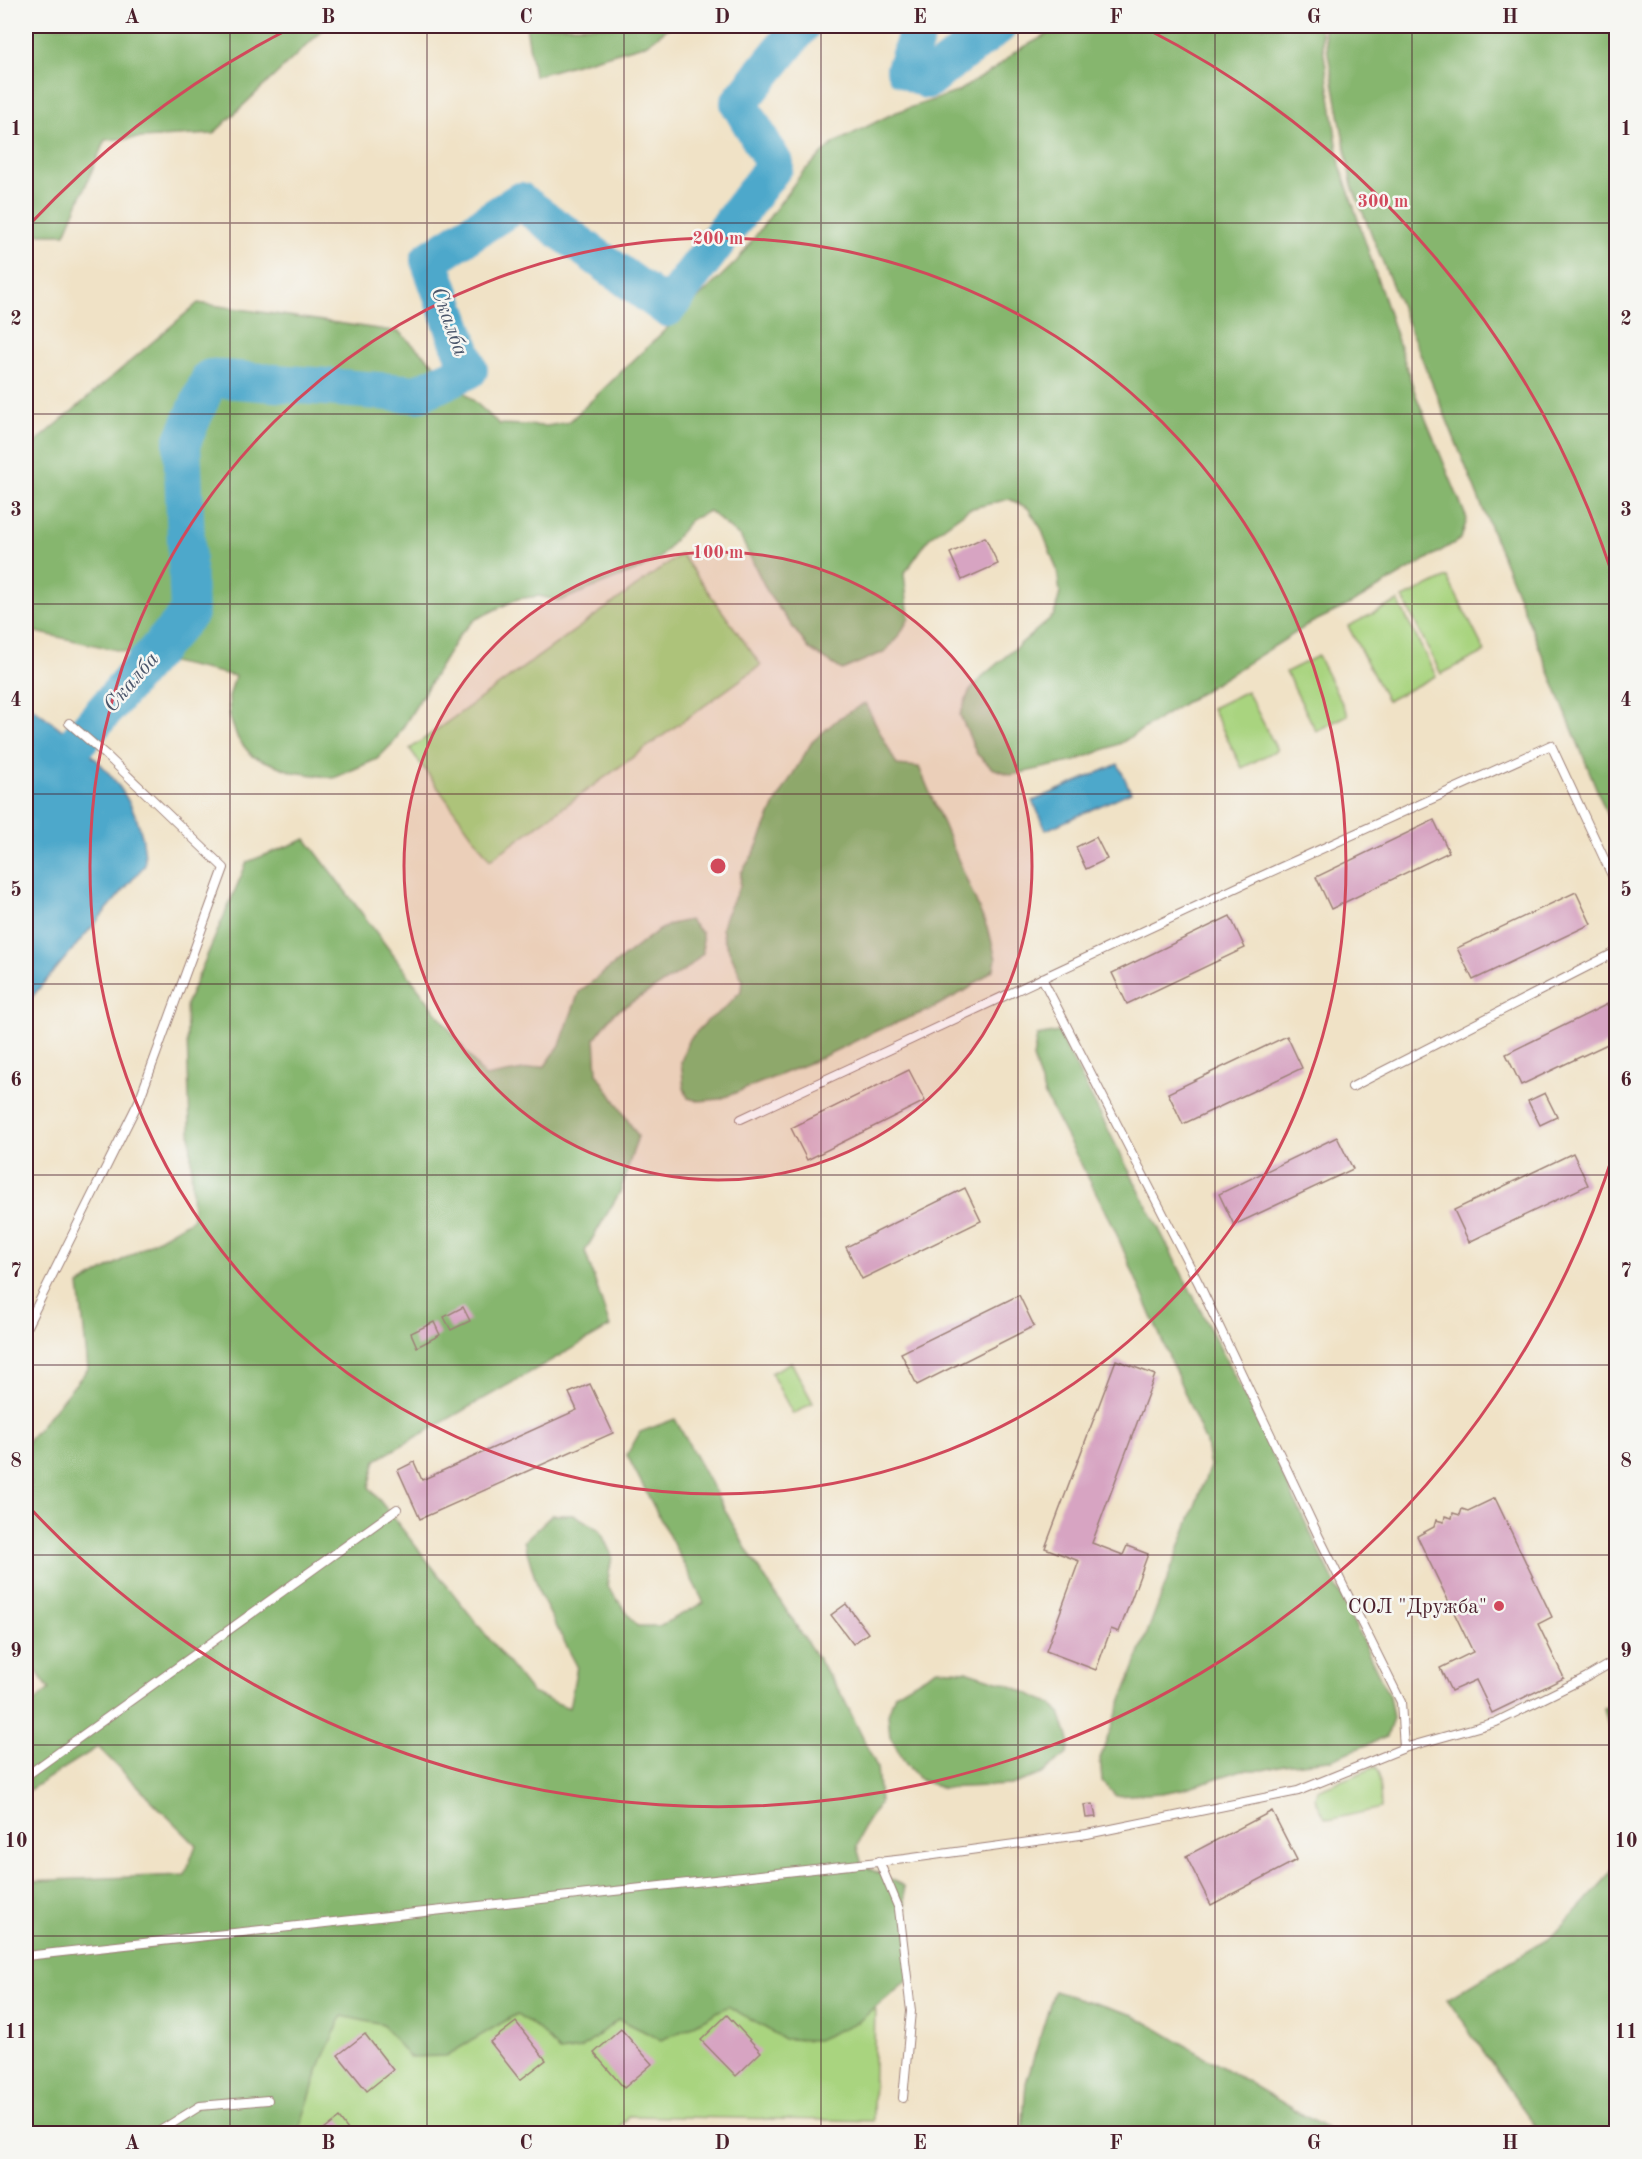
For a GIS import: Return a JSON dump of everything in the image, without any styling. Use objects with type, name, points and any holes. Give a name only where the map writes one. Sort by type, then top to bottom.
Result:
[{"type":"lane","points":[[26,1328],[139,1101],[224,868],[106,755],[69,723]]},
{"type":"lane","points":[[741,1119],[1257,878],[1551,744],[1617,884]]},
{"type":"lane","points":[[1352,1087],[1617,952]]},
{"type":"lane","points":[[1042,978],[1199,1284],[1319,1538],[1401,1702],[1404,1748]]},
{"type":"lane","points":[[26,1776],[397,1509]]},
{"type":"lane","points":[[26,1956],[879,1861],[1087,1834],[1298,1791],[1404,1748],[1496,1722],[1617,1660]]},
{"type":"lane","points":[[879,1861],[898,1909],[911,2011],[903,2098]]},
{"type":"lane","points":[[154,2133],[200,2106],[268,2100]]},
{"type":"green space","points":[[26,26],[327,26],[213,134],[105,140],[65,234],[26,234]]},
{"type":"green space","points":[[526,26],[671,26],[647,44],[534,76]]},
{"type":"green space","points":[[1063,26],[1320,26],[1340,165],[1415,393],[1467,519],[1461,539],[1351,604],[1311,623],[1121,743],[1075,761],[1011,775],[992,768],[977,754],[960,715],[969,692],[984,675],[1054,615],[1060,593],[1057,570],[1041,528],[1028,508],[1009,499],[969,509],[930,537],[904,574],[909,618],[899,636],[884,652],[842,670],[809,649],[769,595],[741,538],[709,511],[690,520],[661,557],[640,569],[560,601],[539,596],[517,599],[476,619],[460,634],[394,742],[377,759],[334,778],[293,772],[252,756],[238,739],[230,718],[229,697],[235,676],[26,630],[26,446],[28,449],[198,303],[399,332],[499,424],[547,426],[569,422],[737,261],[802,173],[834,143],[894,113],[957,92],[996,68],[1016,51]]},
{"type":"green space","points":[[1323,26],[1616,26],[1616,837],[1352,186]]},
{"type":"green space","points":[[681,554],[761,665],[490,860],[410,749]]},
{"type":"green space","points":[[1447,577],[1485,652],[1441,674],[1403,598]]},
{"type":"green space","points":[[1398,601],[1436,676],[1387,701],[1348,626]]},
{"type":"green space","points":[[1318,656],[1348,715],[1316,731],[1286,672]]},
{"type":"green space","points":[[1247,691],[1277,750],[1242,768],[1212,708]]},
{"type":"green space","points":[[865,703],[897,765],[919,767],[990,935],[996,959],[994,969],[968,989],[929,1010],[876,1031],[814,1061],[720,1099],[699,1101],[688,1098],[684,1088],[681,1062],[688,1041],[741,991],[742,979],[724,939],[722,928],[740,886],[741,873],[754,853],[775,804],[812,742],[839,718]]},
{"type":"green space","points":[[306,839],[485,1077],[545,1066],[560,1045],[579,992],[656,932],[671,924],[689,920],[702,933],[703,953],[688,968],[614,1013],[595,1038],[597,1073],[638,1136],[620,1192],[585,1251],[610,1327],[376,1460],[369,1487],[532,1693],[569,1708],[577,1666],[540,1595],[524,1541],[552,1515],[575,1515],[600,1530],[612,1556],[607,1586],[637,1626],[659,1626],[704,1603],[627,1455],[640,1432],[675,1419],[748,1552],[843,1697],[877,1767],[880,1802],[862,1830],[857,1847],[862,1865],[904,1886],[911,1978],[859,2021],[817,2040],[784,2039],[728,2006],[687,2029],[661,2040],[619,2019],[581,2049],[559,2052],[543,2033],[517,2014],[446,2056],[409,2057],[383,2025],[342,2016],[321,2062],[298,2133],[26,2133],[26,1881],[185,1875],[196,1845],[98,1747],[26,1792],[26,1709],[49,1689],[26,1656],[26,1443],[88,1369],[79,1285],[193,1219],[186,1005],[247,862]]},
{"type":"green space","points":[[1058,1032],[1242,1391],[1389,1696],[1393,1718],[1387,1737],[1329,1760],[1263,1770],[1242,1770],[1183,1789],[1161,1793],[1116,1796],[1102,1781],[1100,1758],[1210,1466],[1206,1443],[1111,1221],[1045,1096],[1033,1058],[1037,1036]]},
{"type":"green space","points":[[791,1362],[813,1403],[793,1414],[771,1373]]},
{"type":"green space","points":[[937,1669],[966,1671],[1007,1684],[1052,1704],[1060,1713],[1070,1743],[1067,1754],[1042,1774],[1011,1785],[942,1788],[921,1780],[906,1764],[890,1737],[888,1714],[895,1694]]},
{"type":"green space","points":[[1616,1706],[1616,1754],[1604,1709]]},
{"type":"green space","points":[[1376,1767],[1379,1771],[1381,1808],[1333,1819],[1325,1818],[1315,1798],[1317,1790]]},
{"type":"green space","points":[[1616,1856],[1616,2133],[1540,2133],[1447,1999],[1554,1935],[1610,1874]]},
{"type":"green space","points":[[876,1937],[873,2121],[628,2116],[616,2134],[221,2133],[192,1967]]},
{"type":"green space","points":[[1054,1991],[1134,2015],[1334,2133],[1022,2133],[1026,2083]]},
{"type":"water","points":[[26,703],[88,752],[122,791],[135,813],[142,838],[145,865],[26,1004]]},
{"type":"water","points":[[1118,764],[1131,792],[1046,830],[1033,801]]},
{"type":"building","points":[[985,537],[998,564],[962,580],[950,553]]},
{"type":"building","points":[[1434,820],[1449,852],[1331,909],[1316,877]]},
{"type":"building","points":[[1096,837],[1107,859],[1086,869],[1076,847]]},
{"type":"building","points":[[1576,892],[1591,924],[1473,980],[1457,948]]},
{"type":"building","points":[[1230,916],[1245,948],[1127,1004],[1112,973]]},
{"type":"building","points":[[1616,1000],[1616,1040],[1521,1085],[1506,1054]]},
{"type":"building","points":[[1287,1036],[1302,1068],[1183,1124],[1168,1093]]},
{"type":"building","points":[[909,1070],[925,1101],[807,1160],[791,1128]]},
{"type":"building","points":[[1545,1093],[1557,1117],[1540,1125],[1528,1101]]},
{"type":"building","points":[[1337,1137],[1353,1169],[1234,1225],[1219,1194]]},
{"type":"building","points":[[1573,1153],[1588,1185],[1469,1242],[1454,1210]]},
{"type":"building","points":[[965,1188],[981,1221],[862,1279],[846,1247]]},
{"type":"building","points":[[1019,1295],[1034,1326],[917,1385],[901,1353]]},
{"type":"building","points":[[463,1307],[470,1321],[451,1330],[444,1317]]},
{"type":"building","points":[[434,1322],[440,1335],[417,1347],[411,1333]]},
{"type":"building","points":[[1116,1360],[1155,1375],[1092,1543],[1123,1555],[1127,1546],[1148,1554],[1119,1632],[1111,1629],[1096,1670],[1046,1651],[1079,1561],[1045,1548]]},
{"type":"building","points":[[590,1384],[613,1433],[420,1519],[398,1470],[414,1462],[422,1480],[577,1410],[569,1393]]},
{"type":"building","name":"СОЛ \"Дружба\"","points":[[1495,1498],[1552,1617],[1538,1624],[1564,1678],[1492,1713],[1476,1680],[1451,1691],[1440,1668],[1473,1652],[1417,1536],[1434,1527],[1436,1520],[1444,1522],[1445,1516],[1452,1518],[1453,1513],[1460,1515],[1462,1509],[1468,1511]]},
{"type":"building","points":[[846,1604],[868,1633],[853,1644],[831,1615]]},
{"type":"building","points":[[1093,1804],[1096,1817],[1086,1818],[1084,1805]]},
{"type":"building","points":[[1272,1811],[1297,1860],[1211,1905],[1186,1856]]},
{"type":"building","points":[[727,2015],[761,2052],[736,2076],[701,2040]]},
{"type":"building","points":[[516,2022],[546,2060],[520,2080],[490,2042]]},
{"type":"building","points":[[621,2029],[652,2064],[624,2088],[594,2053]]},
{"type":"building","points":[[365,2034],[393,2070],[367,2091],[338,2055]]},
{"type":"building","points":[[339,2118],[351,2134],[319,2134]]},
{"type":"waterway","name":"Скалба","points":[[26,811],[78,741],[189,613],[182,442],[210,378],[417,394],[469,370],[429,260],[520,201],[667,308],[775,165],[739,103],[801,26]]},
{"type":"waterway","name":"Скалба","points":[[920,26],[905,69],[927,80],[998,26]]},
{"type":"place","name":"СОЛ \"Дружба\"","points":[[1499,1606]]}]
